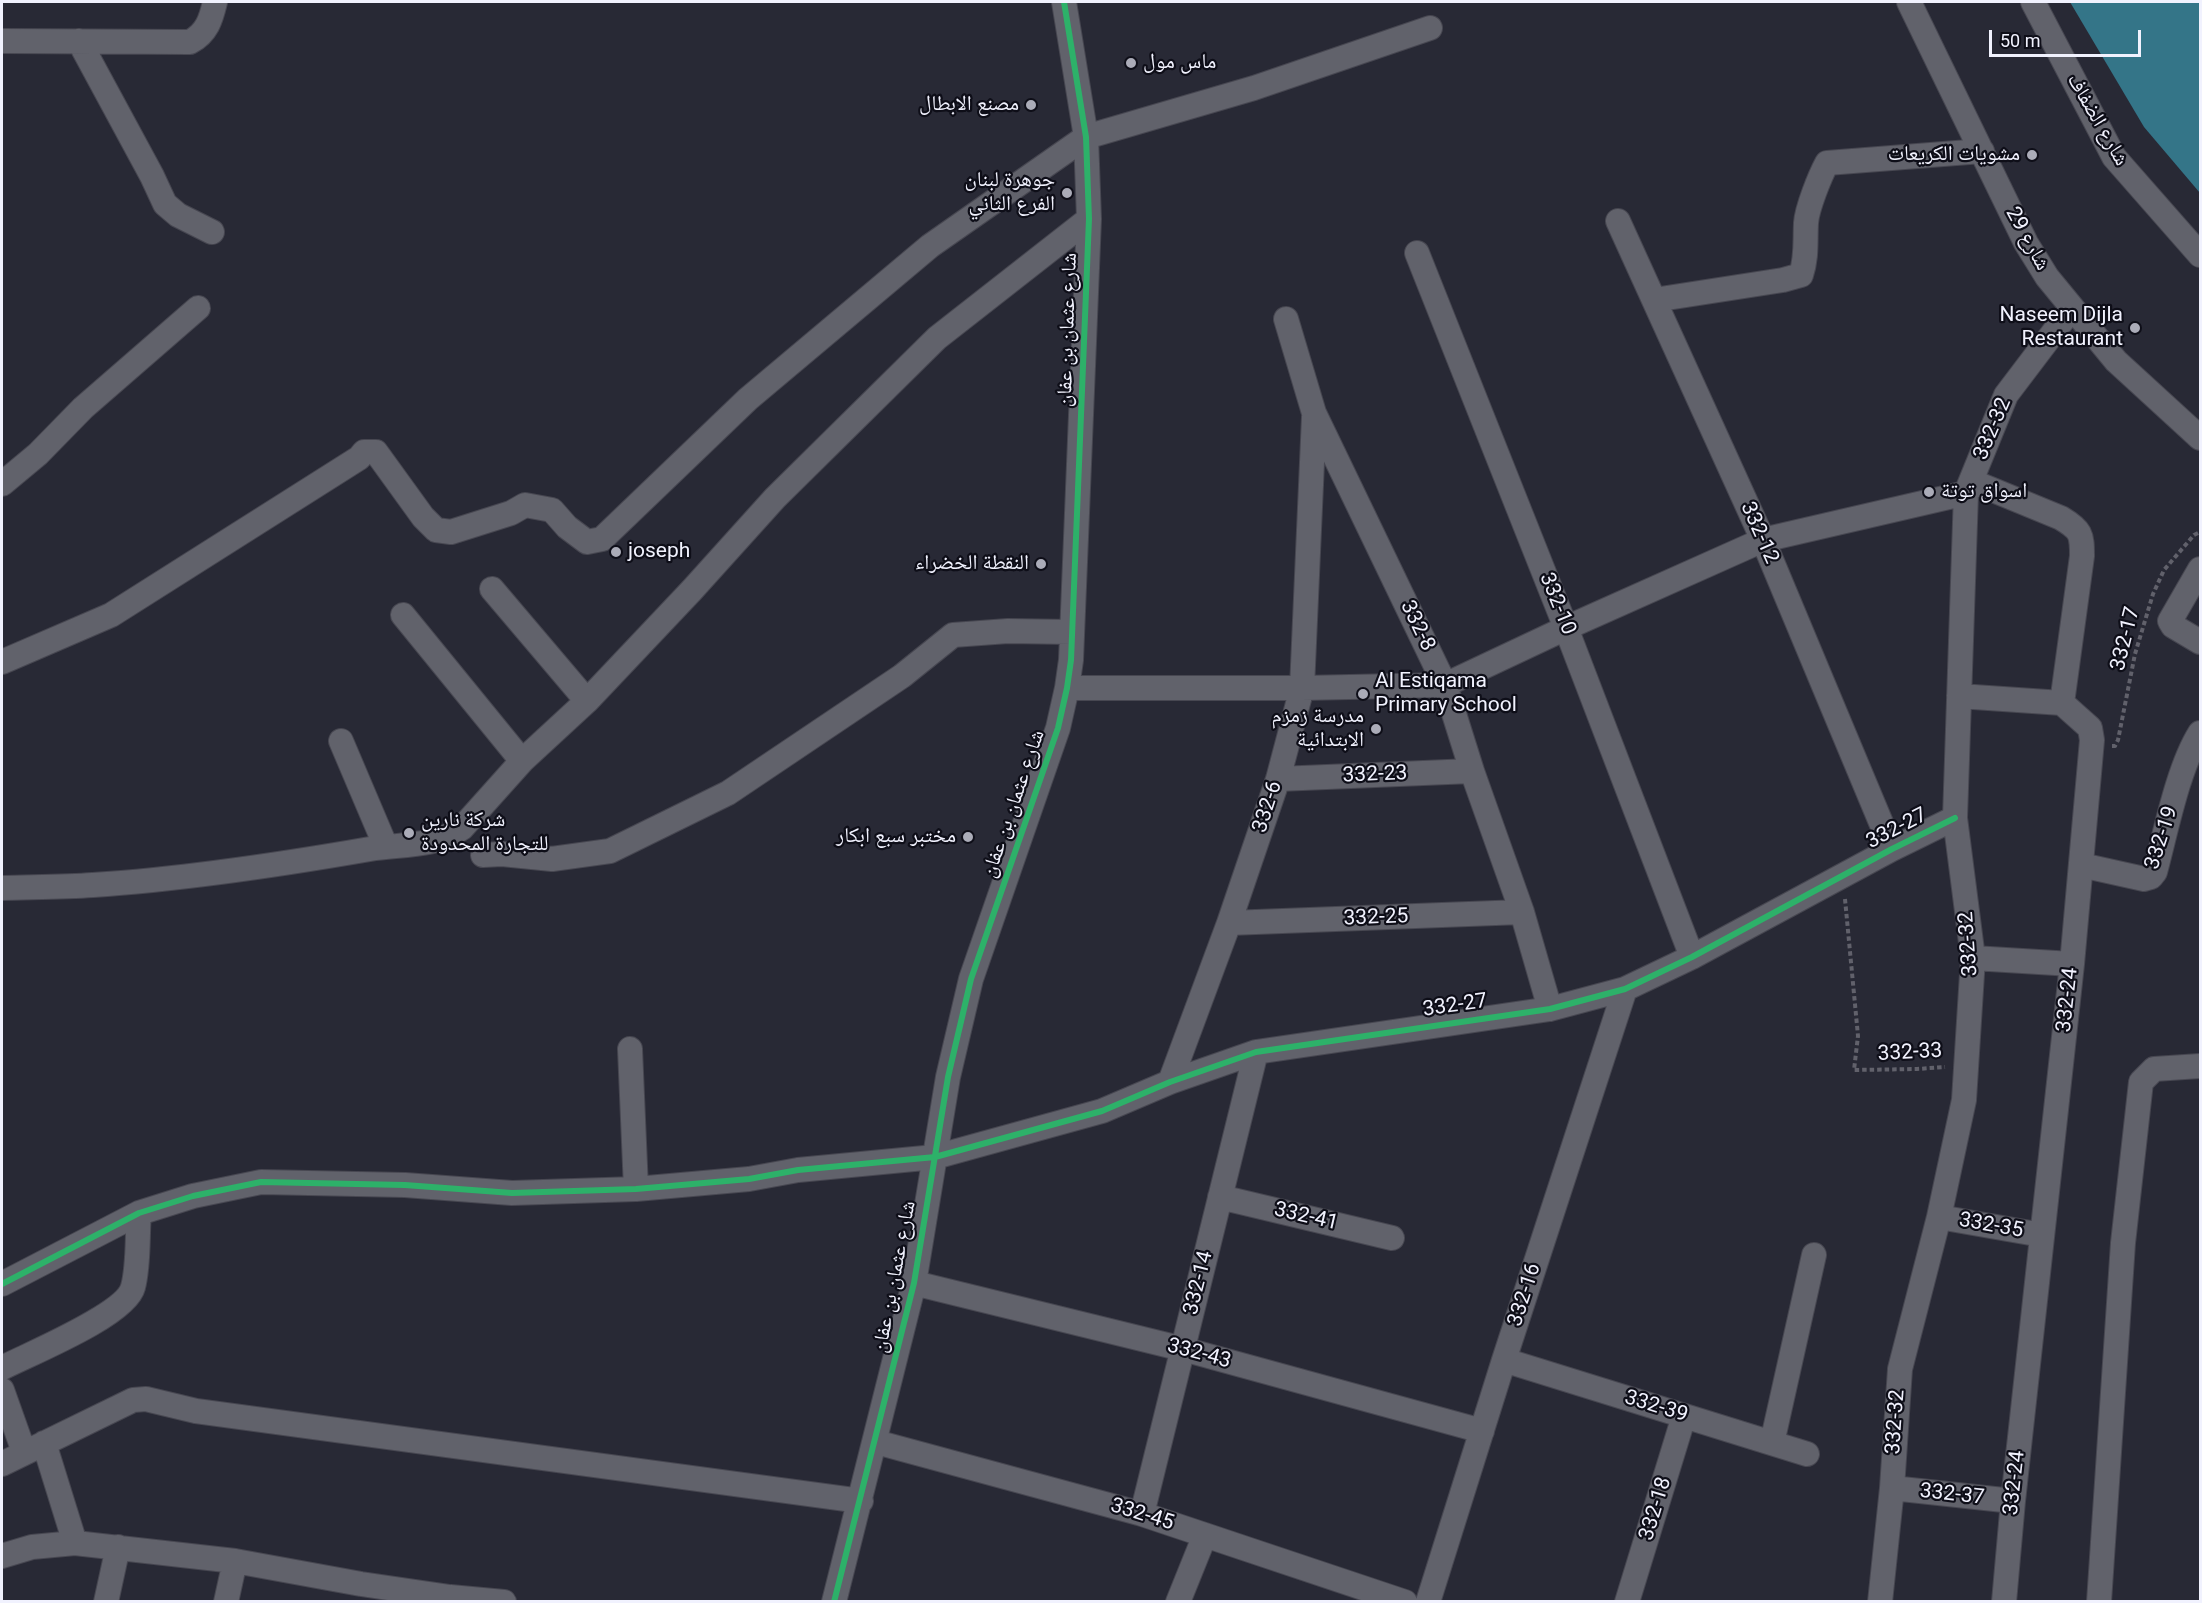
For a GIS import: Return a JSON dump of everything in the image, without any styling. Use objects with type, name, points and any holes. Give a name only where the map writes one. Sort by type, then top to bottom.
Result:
[{"type":"street","points":[[2,41],[190,42],[206,29],[215,2]]},
{"type":"street","name":"شارع عثمان بن عفان","points":[[834,1602],[876,1442],[914,1282],[948,1077],[971,979],[1058,728],[1068,688],[1089,219],[1086,137],[1064,2]]},
{"type":"street","name":"شارع 29","points":[[1910,2],[2026,243],[2047,277],[2116,362],[2200,438]]},
{"type":"street","name":"شارع الضفاف","points":[[2033,2],[2114,157],[2200,255]]},
{"type":"street","points":[[2,662],[111,615],[359,458],[364,452],[376,452],[423,517],[436,530],[451,532],[511,513],[525,505],[552,510],[567,527],[587,542],[602,539],[748,399],[930,246],[1086,137],[1254,88],[1430,28]]},
{"type":"street","points":[[79,41],[126,125],[165,204],[178,214],[212,232]]},
{"type":"street","points":[[1654,300],[1783,280],[1801,275],[1805,261],[1806,220],[1820,176],[1827,164],[1982,151]]},
{"type":"street","points":[[2,888],[92,885],[269,867],[386,847],[432,842],[452,836],[478,811],[522,761],[587,700],[692,590],[775,498],[937,338],[1089,219]]},
{"type":"street","name":"332-12","points":[[1618,220],[1763,540],[1892,849]]},
{"type":"street","name":"332-10","points":[[1417,253],[1566,628],[1692,957]]},
{"type":"street","points":[[2,484],[38,454],[83,408],[198,308]]},
{"type":"street","name":"332-32","points":[[1880,1602],[1892,1488],[1900,1369],[1939,1217],[1964,1100],[1973,958],[1955,818],[1969,487],[2006,395],[2072,308]]},
{"type":"street","name":"332-8","points":[[1286,319],[1314,413],[1445,685],[1472,771],[1522,912],[1550,1009]]},
{"type":"street","name":"332-6","points":[[1170,1082],[1230,923],[1278,779],[1302,688],[1314,413]]},
{"type":"street","points":[[1068,688],[1302,688],[1445,685],[1763,540],[1969,487],[2061,518],[2075,526],[2082,537],[2082,556],[2062,703],[1959,696]]},
{"type":"street","points":[[2200,569],[2169,621],[2173,626],[2200,642]]},
{"type":"street","points":[[492,589],[587,700]]},
{"type":"street","points":[[403,615],[522,761]]},
{"type":"street","points":[[483,855],[502,854],[552,859],[610,851],[728,793],[902,676],[953,635],[1008,631],[1071,632]]},
{"type":"street","name":"332-24","points":[[2004,1602],[2072,964],[2092,752],[2090,728],[2062,703]]},
{"type":"street","name":"332-19","points":[[2081,865],[2144,879],[2151,877],[2155,872],[2177,790],[2200,733]]},
{"type":"street","points":[[341,741],[386,847]]},
{"type":"street","name":"332-23","points":[[1278,779],[1472,771]]},
{"type":"street","name":"332-27","points":[[2,1284],[138,1213],[193,1196],[261,1182],[405,1185],[512,1192],[636,1189],[749,1179],[798,1170],[935,1157],[1102,1111],[1170,1082],[1256,1052],[1550,1009],[1625,989],[1692,957],[1892,849],[1955,818]]},
{"type":"street","name":"332-25","points":[[1230,923],[1522,912]]},
{"type":"street","points":[[1973,958],[2072,964]]},
{"type":"street","name":"332-16","points":[[1428,1602],[1625,989]]},
{"type":"street","points":[[630,1049],[636,1189]]},
{"type":"street","name":"332-14","points":[[1142,1514],[1256,1052]]},
{"type":"street","points":[[2099,1602],[2123,1243],[2141,1082],[2154,1069],[2200,1066]]},
{"type":"street","name":"332-41","points":[[1220,1197],[1392,1238]]},
{"type":"street","points":[[2,1368],[100,1319],[122,1304],[133,1288],[138,1213]]},
{"type":"street","name":"332-35","points":[[1939,1217],[2042,1235]]},
{"type":"street","points":[[1772,1443],[1814,1255]]},
{"type":"street","name":"332-43","points":[[914,1282],[1183,1349],[1482,1431]]},
{"type":"street","name":"332-39","points":[[1504,1360],[1807,1454]]},
{"type":"street","points":[[2,1390],[34,1448],[75,1543]]},
{"type":"street","points":[[2,1464],[133,1400],[146,1400],[196,1411],[861,1501]]},
{"type":"street","name":"332-18","points":[[1627,1602],[1684,1416]]},
{"type":"street","name":"332-45","points":[[876,1442],[1142,1514],[1406,1602]]},
{"type":"street","name":"332-37","points":[[1892,1488],[2013,1501]]},
{"type":"street","points":[[1178,1602],[1205,1534]]},
{"type":"street","points":[[2,1556],[32,1547],[75,1543],[235,1561],[360,1593],[504,1602]]},
{"type":"street","points":[[106,1602],[118,1547]]},
{"type":"street","points":[[226,1602],[235,1561]]},
{"type":"water","points":[[2070,2],[2200,2],[2200,193],[2144,127]]},
{"type":"cycle path","points":[[834,1602],[914,1283],[948,1077],[971,979],[1058,728],[1067,688],[1071,660],[1089,219],[1086,137],[1064,2]]},
{"type":"cycle path","points":[[2,1284],[139,1213],[193,1196],[261,1182],[405,1185],[512,1193],[636,1189],[749,1179],[798,1170],[935,1157],[1102,1111],[1170,1082],[1256,1052],[1550,1009],[1625,989],[1692,957],[1892,849],[1955,818]]},
{"type":"place","name":"ماس مول","points":[[1131,63]]},
{"type":"place","name":"مصنع الابطال","points":[[1031,105]]},
{"type":"place","name":"مشويات الكريعات","points":[[2032,155]]},
{"type":"place","name":"جوهرة لبنان الفرع الثاني","points":[[1067,193]]},
{"type":"place","name":"Naseem Dijla Restaurant","points":[[2135,328]]},
{"type":"place","name":"اسواق توتة","points":[[1929,492]]},
{"type":"place","name":"joseph","points":[[616,552]]},
{"type":"place","name":"النقطة الخضراء","points":[[1041,564]]},
{"type":"place","name":"Al Estiqama Primary School","points":[[1363,694]]},
{"type":"place","name":"مدرسة زمزم الابتدائية","points":[[1376,729]]},
{"type":"place","name":"شركة نارين للتجارة المحدودة","points":[[409,833]]},
{"type":"place","name":"مختبر سبع ابكار","points":[[968,837]]}]
